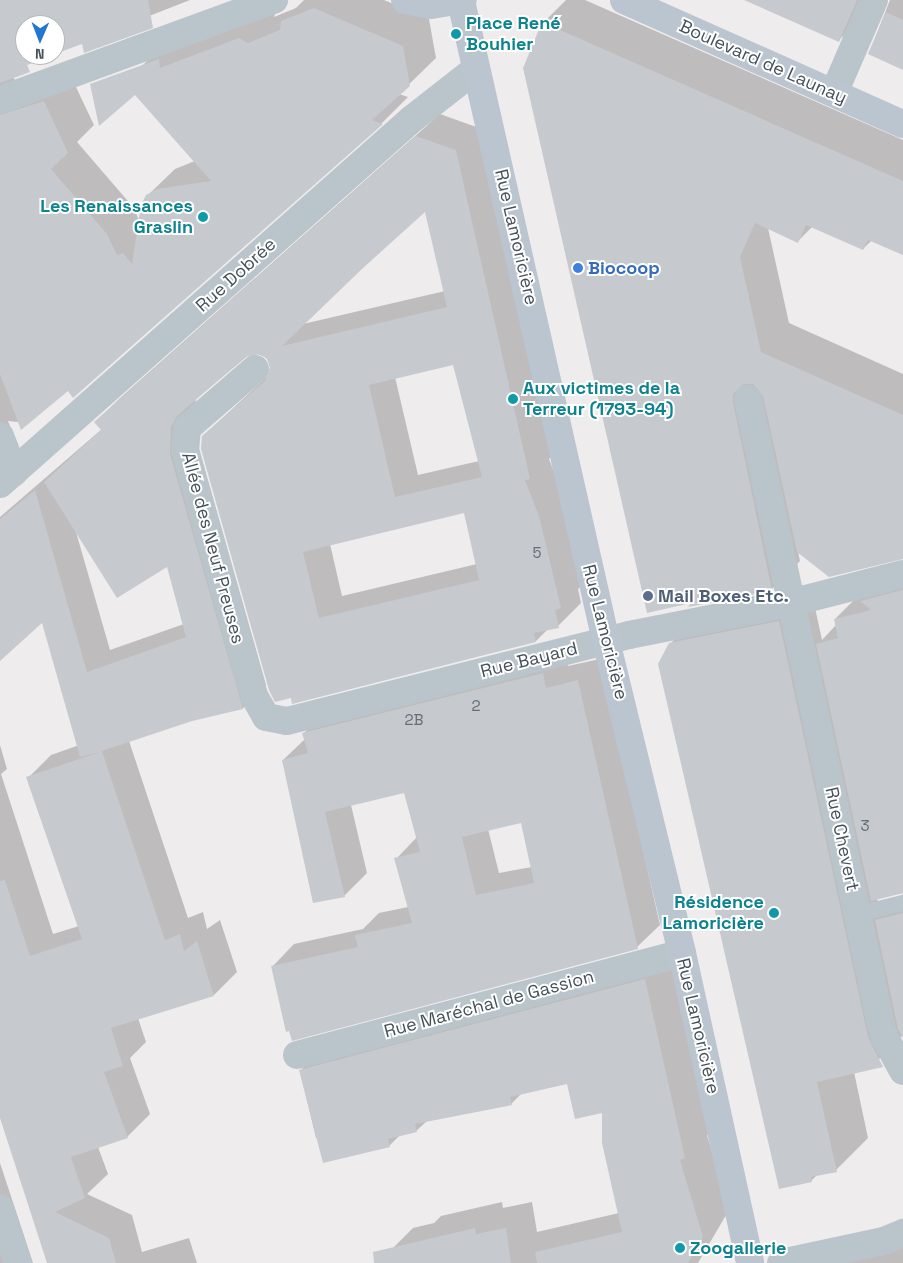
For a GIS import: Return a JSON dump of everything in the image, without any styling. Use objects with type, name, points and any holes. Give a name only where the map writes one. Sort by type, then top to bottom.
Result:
[{"type":"main road","points":[[405,0],[432,6],[462,0]]},
{"type":"main road","name":"Rue Lamoricière","points":[[462,0],[606,641],[682,953],[750,1263]]},
{"type":"main road","name":"Boulevard de Launay","points":[[624,0],[903,124]]},
{"type":"street","points":[[0,100],[274,0]]},
{"type":"street","points":[[834,93],[874,0]]},
{"type":"street","name":"Rue Dobrée","points":[[7,478],[412,119],[476,69]]},
{"type":"street","name":"Allée des Neuf Preuses","points":[[254,696],[185,450],[188,428],[255,369]]},
{"type":"street","name":"Rue Chevert","points":[[748,399],[883,1034],[903,1071]]},
{"type":"street","points":[[0,436],[7,478]]},
{"type":"street","name":"Rue Bayard","points":[[254,696],[266,717],[287,721],[606,641],[790,603],[903,574]]},
{"type":"street","name":"Rue Maréchal de Gassion","points":[[297,1055],[682,953]]},
{"type":"street","points":[[0,1208],[18,1263]]},
{"type":"street","points":[[781,1263],[884,1241],[903,1233]]},
{"type":"lane","points":[[858,914],[903,903]]},
{"type":"building","points":[[0,0],[148,0],[153,28],[84,53],[82,44],[65,50],[65,15],[15,15],[15,65],[27,65],[30,72],[0,83]]},
{"type":"building","points":[[744,0],[857,0],[839,42]]},
{"type":"building","points":[[314,8],[403,46],[410,86],[372,120],[383,124],[73,398],[68,391],[21,430],[0,374],[0,115],[44,101],[68,153],[51,169],[107,234],[117,255],[123,253],[132,264],[141,205],[146,195],[157,189],[211,181],[135,95],[99,126],[90,84],[159,59],[160,68],[239,38],[248,43],[280,30],[281,21]]},
{"type":"building","points":[[886,12],[903,20],[903,70],[868,54]]},
{"type":"building","points":[[542,22],[903,181],[903,255],[868,240],[863,250],[806,225],[798,243],[755,223],[740,257],[761,352],[903,415],[903,559],[829,577],[797,552],[763,396],[753,384],[744,384],[733,394],[733,402],[772,591],[688,607],[691,603],[647,613],[523,68]]},
{"type":"building","points":[[416,136],[456,150],[530,479],[525,480],[539,516],[561,608],[555,610],[559,628],[534,633],[536,642],[292,704],[291,698],[275,702],[269,690],[201,449],[202,436],[266,380],[270,367],[267,359],[260,354],[245,357],[177,416],[171,427],[170,454],[243,709],[192,721],[102,751],[165,940],[180,934],[184,951],[197,941],[214,996],[111,1028],[123,1066],[104,1072],[128,1138],[71,1157],[85,1198],[55,1212],[109,1238],[116,1263],[47,1263],[0,1118],[0,881],[5,880],[30,956],[82,939],[26,777],[100,752],[80,757],[42,623],[0,661],[0,519],[35,490],[87,672],[186,637],[167,567],[117,598],[44,482],[101,430],[94,422]],"holes":[[[425,212],[447,307],[282,346],[363,268]],[[453,365],[482,477],[395,497],[369,385]],[[464,513],[479,580],[319,618],[303,552]]]},
{"type":"building","points":[[903,590],[903,893],[871,901],[816,644],[838,638],[834,619],[871,610],[860,601]]},
{"type":"building","name":"Résidence Lamoricière","points":[[779,621],[868,1037],[883,1067],[817,1082],[837,1172],[811,1177],[812,1182],[779,1189],[658,664],[669,643]]},
{"type":"building","points":[[543,673],[546,688],[578,680],[638,949],[292,1041],[289,1031],[286,1032],[271,966],[358,947],[355,935],[412,923],[394,858],[420,852],[404,793],[325,812],[345,897],[313,903],[282,760],[308,753],[302,733]],"holes":[[[521,823],[534,883],[476,895],[462,837]]]},
{"type":"building","points":[[903,913],[903,1038],[898,1029],[875,920]]},
{"type":"building","points":[[645,979],[685,1158],[680,1160],[703,1237],[688,1263],[537,1263],[535,1252],[622,1232],[602,1143],[602,1113],[575,1119],[567,1084],[510,1097],[512,1105],[415,1124],[417,1132],[388,1139],[390,1147],[323,1163],[299,1070]]},
{"type":"building","points":[[475,1228],[476,1234],[506,1228],[511,1263],[374,1263],[373,1252]]},
{"type":"place","name":"Place René Bouhier","points":[[456,34]]},
{"type":"place","name":"Les Renaissances Graslin","points":[[203,217]]},
{"type":"place","name":"Biocoop","points":[[578,268]]},
{"type":"place","name":"Aux victimes de la Terreur (1793-94)","points":[[513,399]]},
{"type":"place","name":"Mail Boxes Etc.","points":[[648,596]]},
{"type":"place","name":"Résidence Lamoricière","points":[[774,913]]},
{"type":"place","name":"Zoogallerie","points":[[680,1248]]}]
